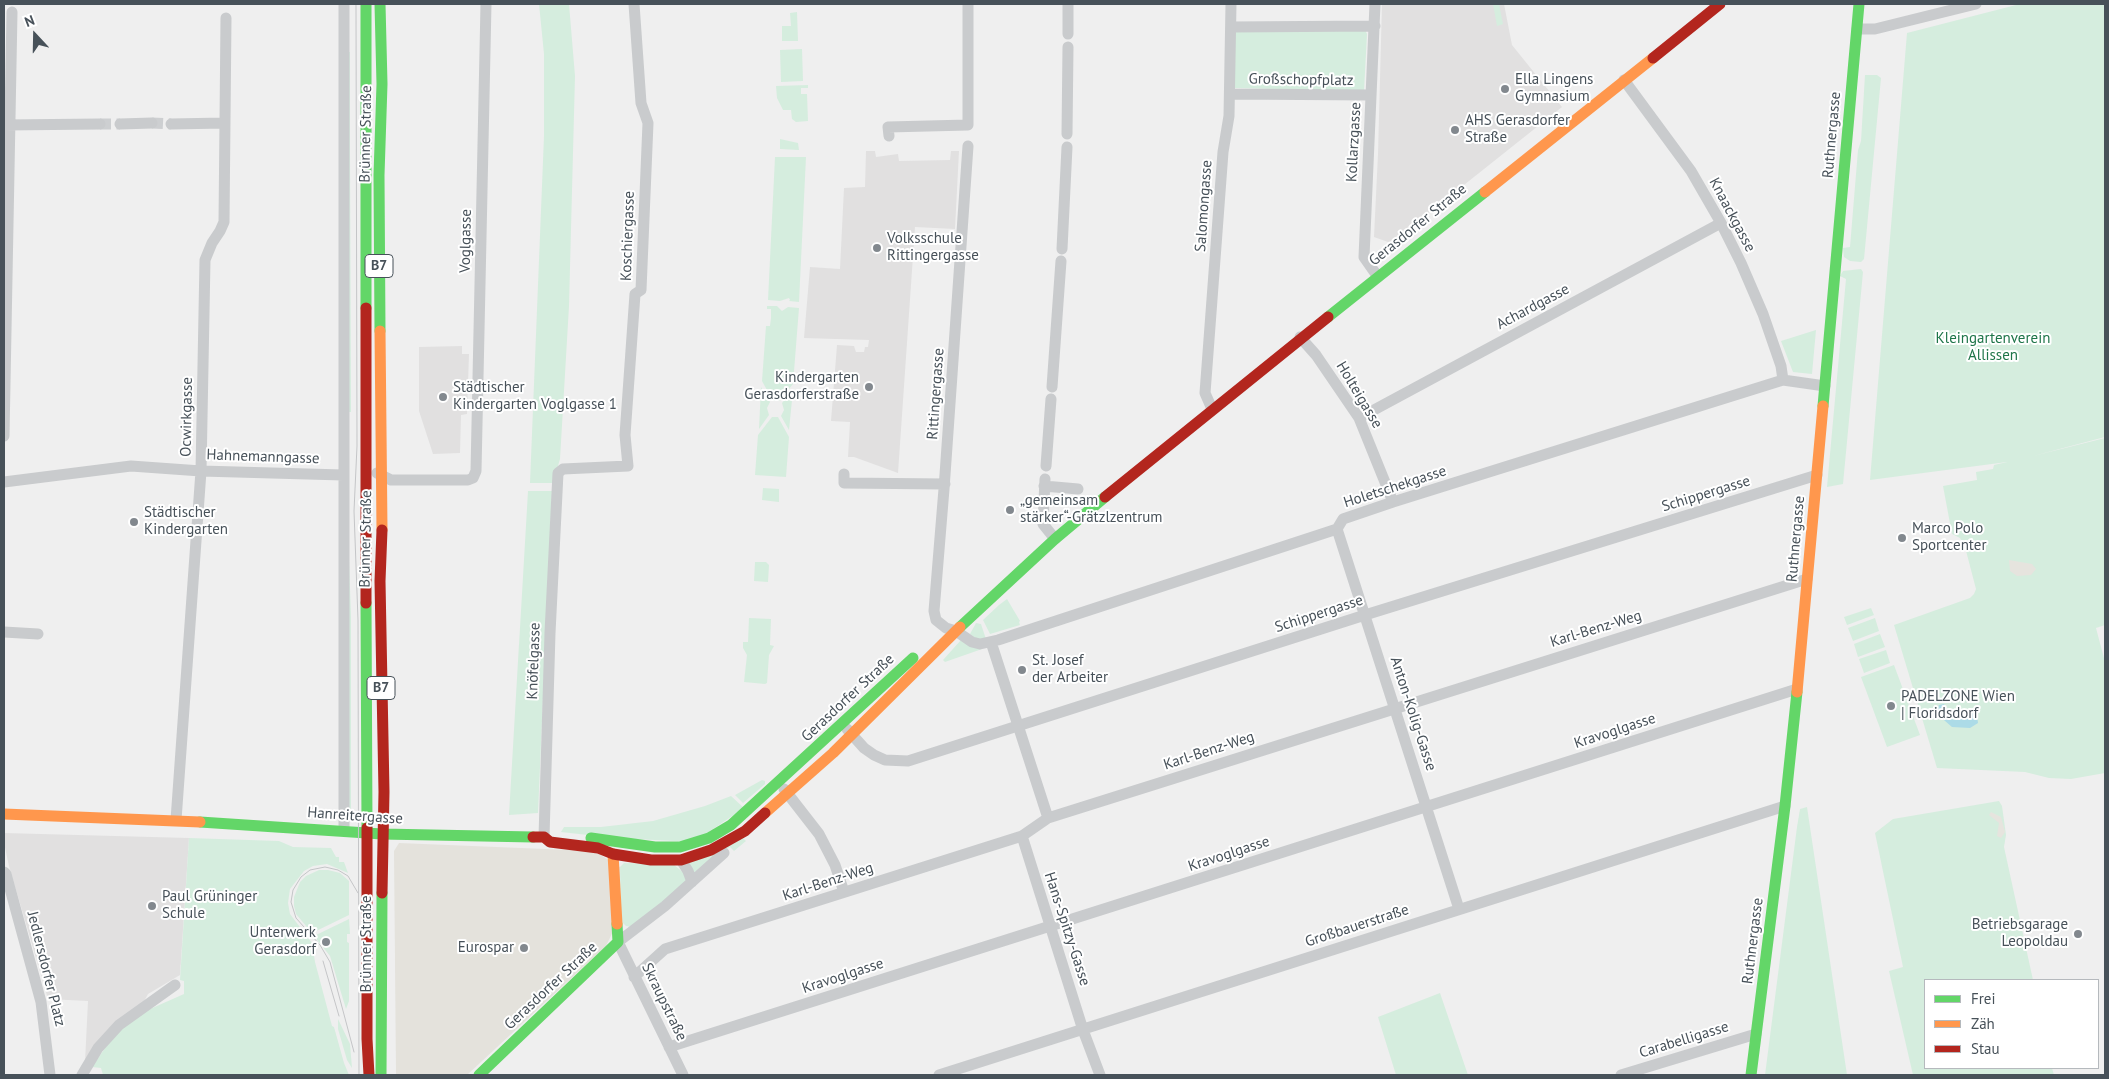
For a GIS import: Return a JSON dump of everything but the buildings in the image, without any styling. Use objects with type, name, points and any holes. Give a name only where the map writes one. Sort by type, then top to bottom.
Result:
[{"type":"main road","name":"Brünner Straße","points":[[366,4],[368,964],[366,1039],[369,1075]]},
{"type":"main road","name":"Brünner Straße","points":[[380,4],[382,84],[379,176],[380,452],[382,477],[380,581],[384,748],[381,1075]]},
{"type":"main road","name":"Gerasdorfer Straße","points":[[544,837],[548,835],[584,837],[655,847],[680,847],[709,838],[731,825],[842,724],[951,629],[1052,536],[1720,4]]},
{"type":"main road","name":"Ruthnergasse","points":[[1751,1075],[1786,806],[1816,475],[1826,386],[1859,4]]},
{"type":"main road","name":"Gerasdorfer Straße","points":[[613,854],[651,860],[681,860],[711,850],[745,830],[833,753],[951,629]]},
{"type":"main road","name":"Hanreitergasse","points":[[4,814],[176,820],[382,834],[544,837],[550,842],[598,848],[613,854]]},
{"type":"main road","points":[[618,942],[613,854],[624,848],[656,852],[680,847]]},
{"type":"main road","name":"Gerasdorfer Straße","points":[[478,1075],[618,942]]},
{"type":"street","name":"Brünner Straße","points":[[344,4],[344,831]]},
{"type":"street","name":"Voglgasse","points":[[382,477],[391,480],[468,480],[473,478],[476,471],[486,4]]},
{"type":"street","name":"Koschiergasse","points":[[557,486],[558,473],[563,468],[628,466],[625,436],[635,294],[641,290],[648,124],[641,103],[634,4]]},
{"type":"street","points":[[888,136],[888,127],[968,125],[968,4]]},
{"type":"street","points":[[1068,4],[1068,34]]},
{"type":"street","name":"Salomongasse","points":[[1212,409],[1205,393],[1223,152],[1228,126],[1231,4]]},
{"type":"street","name":"Kollarzgasse","points":[[1375,4],[1364,257],[1378,277]]},
{"type":"street","points":[[1856,29],[1875,29],[1976,4]]},
{"type":"street","points":[[4,436],[7,125],[12,12]]},
{"type":"street","name":"Ocwirkgasse","points":[[176,820],[201,471],[205,260],[224,222],[226,18]]},
{"type":"street","points":[[1231,27],[1375,26]]},
{"type":"street","points":[[1067,134],[1068,47]]},
{"type":"street","name":"Knaackgasse","points":[[1624,80],[1691,171],[1721,224],[1741,263],[1763,314],[1781,366],[1783,380]]},
{"type":"street","name":"Großschopfplatz","points":[[1230,94],[1372,95]]},
{"type":"street","points":[[171,124],[224,123]]},
{"type":"street","points":[[7,125],[100,124]]},
{"type":"street","points":[[120,124],[152,124]]},
{"type":"street","name":"Rittingergasse","points":[[951,629],[936,620],[934,611],[945,484],[968,146]]},
{"type":"street","points":[[1046,466],[1068,146]]},
{"type":"street","name":"Achardgasse","points":[[1359,418],[1721,224]]},
{"type":"street","name":"Holteigasse","points":[[1300,337],[1316,355],[1359,418],[1393,502]]},
{"type":"street","name":"Holetschekgasse","points":[[951,629],[972,642],[980,644],[992,642],[1337,529],[1343,519],[1393,502],[1783,380],[1826,386]]},
{"type":"street","points":[[366,452],[371,465],[382,477]]},
{"type":"street","name":"Hahnemanngasse","points":[[4,482],[131,466],[201,471],[343,474]]},
{"type":"street","points":[[844,474],[844,483],[945,484]]},
{"type":"street","name":"Schippergasse","points":[[842,724],[864,748],[874,755],[885,760],[903,762],[1365,615],[1816,475]]},
{"type":"street","points":[[1052,536],[1043,524],[1044,482],[1078,489]]},
{"type":"street","name":"Knöfelgasse","points":[[544,837],[557,486]]},
{"type":"street","name":"Anton-Kolig-Gasse","points":[[1337,529],[1459,909]]},
{"type":"street","name":"Karl-Benz-Weg","points":[[634,977],[665,949],[1022,836],[1048,818],[1807,579]]},
{"type":"street","points":[[4,632],[38,634]]},
{"type":"street","points":[[992,642],[1048,818]]},
{"type":"street","name":"Kravoglgasse","points":[[669,1047],[1797,689]]},
{"type":"street","points":[[778,783],[819,834],[835,865],[844,892]]},
{"type":"street","name":"Großbauerstraße","points":[[938,1075],[1786,806]]},
{"type":"street","name":"Hans-Spitzy-Gasse","points":[[1022,836],[1083,1030],[1100,1075]]},
{"type":"street","name":"Gerasdorfer Straße","points":[[618,942],[665,906],[724,853]]},
{"type":"street","points":[[681,860],[692,882]]},
{"type":"street","name":"Jedlersdorfer Platz","points":[[5,873],[41,1002],[50,1075]]},
{"type":"street","name":"Skraupstraße","points":[[618,942],[684,1075]]},
{"type":"street","points":[[82,1075],[98,1048],[119,1025],[175,985]]},
{"type":"street","name":"Carabelligasse","points":[[1621,1075],[1756,1034]]},
{"type":"shaded area","name":"AHS Gerasdorfer Straße","points":[[1382,4],[1504,4],[1512,45],[1562,107],[1391,243],[1374,237]]},
{"type":"shaded area","name":"Volksschule Rittingergasse","points":[[866,151],[875,151],[876,157],[898,154],[899,161],[950,160],[951,151],[959,151],[955,229],[915,227],[898,473],[854,457],[848,457],[850,422],[831,421],[837,345],[854,346],[856,352],[864,352],[865,347],[868,347],[869,340],[804,338],[810,267],[840,269],[844,188],[865,187]]},
{"type":"shaded area","name":"Städtischer Kindergarten Voglgasse 1","points":[[462,346],[462,354],[469,354],[467,414],[461,415],[460,453],[433,454],[419,411],[419,347]]},
{"type":"shaded area","name":"Paul Grüninger Schule","points":[[4,833],[189,838],[180,975],[148,994],[142,1005],[85,1062],[88,1001],[48,999],[9,866]]},
{"type":"shaded area","points":[[399,843],[594,851],[620,867],[620,917],[606,946],[467,1075],[396,1075],[394,851]]},
{"type":"green space","points":[[539,4],[569,4],[575,76],[569,306],[560,459],[553,483],[530,483],[544,136],[544,54]]},
{"type":"green space","points":[[1493,4],[1499,4],[1503,24],[1497,26]]},
{"type":"green space","name":"Kleingartenverein Allissen","points":[[2020,4],[2105,4],[2105,437],[2033,456],[2105,438],[2105,625],[2096,628],[2105,662],[2105,773],[2071,779],[2049,778],[2025,772],[1937,768],[1894,625],[1970,598],[1974,594],[1976,589],[1965,547],[1960,538],[1952,534],[1943,486],[1977,480],[1976,472],[1993,469],[1994,465],[2007,462],[1870,480],[1907,33]]},
{"type":"green space","points":[[797,12],[798,41],[782,41],[782,26],[791,26],[790,13]]},
{"type":"green space","points":[[1235,30],[1365,30],[1367,34],[1364,91],[1234,88]]},
{"type":"green space","points":[[802,49],[803,81],[781,82],[780,50]]},
{"type":"green space","points":[[346,52],[350,52],[351,412],[347,412]]},
{"type":"green space","points":[[1865,75],[1877,75],[1881,78],[1864,259],[1861,262],[1850,261],[1844,257],[1843,248],[1850,247],[1858,150],[1861,141]]},
{"type":"green space","points":[[808,85],[808,88],[801,88],[801,94],[807,94],[808,121],[796,122],[792,119],[791,110],[783,110],[777,98],[776,86]]},
{"type":"green space","points":[[780,139],[798,143],[799,150],[780,149]]},
{"type":"green space","points":[[775,157],[806,157],[799,302],[789,301],[789,298],[780,301],[768,300]]},
{"type":"green space","points":[[1861,269],[1863,272],[1843,484],[1827,487],[1846,279],[1840,276],[1843,271]]},
{"type":"green space","points":[[767,306],[777,306],[782,311],[788,307],[799,308],[793,384],[779,401],[773,401],[762,381],[766,326],[770,326],[771,318],[771,309],[767,309]]},
{"type":"green space","points":[[1816,330],[1812,374],[1793,372],[1781,341]]},
{"type":"green space","points":[[761,387],[770,402],[767,408],[769,415],[759,429]]},
{"type":"green space","points":[[793,390],[789,430],[781,416],[784,410],[782,403]]},
{"type":"green space","points":[[772,417],[778,417],[789,437],[786,477],[755,475],[758,435]]},
{"type":"green space","points":[[763,488],[779,489],[779,502],[762,500]]},
{"type":"green space","points":[[528,491],[552,491],[538,813],[509,815]]},
{"type":"green space","points":[[348,530],[351,617],[351,809],[348,809]]},
{"type":"green space","points":[[755,562],[766,562],[769,565],[768,582],[754,581]]},
{"type":"green space","points":[[1007,599],[1020,621],[1020,625],[990,634],[983,620]]},
{"type":"green space","points":[[1871,608],[1874,615],[1847,625],[1844,617]]},
{"type":"green space","points":[[749,618],[771,619],[770,645],[774,646],[769,655],[767,683],[765,684],[744,682],[747,655],[743,648],[743,642],[748,642]]},
{"type":"green space","points":[[1875,618],[1879,631],[1853,641],[1848,628]]},
{"type":"green space","points":[[976,623],[981,624],[986,639],[978,640],[970,634]]},
{"type":"green space","points":[[1880,634],[1885,647],[1858,657],[1854,644]]},
{"type":"green space","points":[[961,640],[982,649],[945,662],[943,660]]},
{"type":"green space","points":[[1886,650],[1890,663],[1864,673],[1859,659]]},
{"type":"green space","name":"PADELZONE Wien | Floridsdorf","points":[[1894,665],[1920,735],[1887,747],[1861,677]]},
{"type":"green space","points":[[762,780],[765,781],[765,784],[743,803],[735,795]]},
{"type":"green space","points":[[731,796],[744,808],[694,842],[615,838],[561,832],[564,827],[601,827],[653,821],[705,806]]},
{"type":"green space","points":[[1999,801],[2002,806],[2006,835],[2004,847],[2033,979],[1924,979],[1924,1069],[2052,1069],[2054,1075],[1913,1075],[1889,971],[1903,967],[1875,833],[1893,819]]},
{"type":"green space","points":[[1807,807],[1847,1075],[1765,1075],[1797,827],[1800,809]]},
{"type":"green space","points":[[741,836],[746,841],[734,851],[730,847],[694,873],[687,863]]},
{"type":"green space","points":[[189,838],[279,841],[293,847],[331,848],[336,857],[339,857],[339,862],[344,862],[348,873],[327,864],[313,866],[304,871],[290,889],[288,903],[290,914],[312,943],[315,962],[332,1026],[334,1027],[349,1075],[103,1075],[101,1068],[92,1067],[114,1035],[141,1013],[184,994],[184,981],[180,980]]},
{"type":"green space","points":[[624,863],[673,864],[685,874],[686,881],[684,885],[631,927],[626,926],[621,921],[620,867]]},
{"type":"green space","points":[[319,870],[340,873],[349,881],[349,915],[312,933],[296,914],[294,897],[300,882],[306,876]]},
{"type":"green space","points":[[349,919],[350,934],[347,934],[347,942],[349,943],[349,1001],[346,1009],[330,956],[314,936]]},
{"type":"green space","points":[[1440,993],[1468,1075],[1396,1075],[1378,1017]]},
{"type":"green space","points":[[338,1019],[350,1044],[352,1068],[347,1060],[338,1029]]},
{"type":"sand","points":[[2009,560],[2032,564],[2036,569],[2031,575],[2017,576],[2010,571]]},
{"type":"sand","points":[[1991,812],[2001,817],[2005,832],[2001,838],[1997,836],[1999,823],[1989,815]]},
{"type":"water","points":[[1944,704],[1953,720],[1972,711],[1977,716],[1978,723],[1970,728],[1952,727],[1937,714],[1939,705]]},
{"type":"tunnel","points":[[152,123],[171,124]]},
{"type":"tunnel","points":[[100,124],[120,124]]},
{"type":"tram line","points":[[356,4],[357,446],[354,511],[358,620],[359,1075]]},
{"type":"tram line","points":[[354,1052],[330,962],[320,945],[296,918],[291,902],[293,890],[301,877],[310,870],[325,867],[338,870],[348,876],[358,893]]},
{"type":"tram line","points":[[323,961],[339,1016]]},
{"type":"traffic: fast","points":[[366,4],[366,308]]},
{"type":"traffic: fast","points":[[380,4],[382,84],[379,175],[380,331]]},
{"type":"traffic: fast","points":[[1823,406],[1859,4]]},
{"type":"traffic: fast","points":[[1328,317],[1485,192]]},
{"type":"traffic: fast","points":[[960,627],[1055,539],[1105,497]]},
{"type":"traffic: fast","points":[[366,603],[367,828]]},
{"type":"traffic: fast","points":[[591,838],[655,847],[680,847],[709,838],[731,825],[913,658]]},
{"type":"traffic: fast","points":[[1751,1075],[1785,806],[1797,692]]},
{"type":"traffic: fast","points":[[200,822],[382,834],[533,837]]},
{"type":"traffic: fast","points":[[381,1075],[382,893]]},
{"type":"traffic: fast","points":[[479,1075],[618,942],[617,924]]},
{"type":"traffic: slow","points":[[1485,192],[1653,58]]},
{"type":"traffic: slow","points":[[380,331],[382,530]]},
{"type":"traffic: slow","points":[[1797,692],[1823,406]]},
{"type":"traffic: slow","points":[[765,813],[833,753],[960,627]]},
{"type":"traffic: slow","points":[[4,814],[200,822]]},
{"type":"traffic: slow","points":[[613,854],[617,924]]},
{"type":"traffic: jam","points":[[1653,58],[1720,4]]},
{"type":"traffic: jam","points":[[366,308],[366,603]]},
{"type":"traffic: jam","points":[[1105,497],[1328,317]]},
{"type":"traffic: jam","points":[[382,530],[380,581],[384,792],[382,893]]},
{"type":"traffic: jam","points":[[533,837],[544,837],[550,842],[598,848],[613,854],[651,860],[681,860],[711,850],[745,831],[765,813]]},
{"type":"traffic: jam","points":[[367,828],[367,1039],[369,1075]]},
{"type":"place","name":"Ella Lingens Gymnasium","points":[[1505,89]]},
{"type":"place","name":"AHS Gerasdorfer Straße","points":[[1455,130]]},
{"type":"place","name":"Volksschule Rittingergasse","points":[[877,248]]},
{"type":"place","name":"Kindergarten Gerasdorferstraße","points":[[869,387]]},
{"type":"place","name":"Städtischer Kindergarten Voglgasse 1","points":[[443,397]]},
{"type":"place","name":"„gemeinsam stärker“-Grätzlzentrum","points":[[1010,510]]},
{"type":"place","name":"Städtischer Kindergarten","points":[[134,522]]},
{"type":"place","name":"Marco Polo Sportcenter","points":[[1902,538]]},
{"type":"place","name":"St. Josef der Arbeiter","points":[[1022,670]]},
{"type":"place","name":"PADELZONE Wien | Floridsdorf","points":[[1891,706]]},
{"type":"place","name":"Paul Grüninger Schule","points":[[152,906]]},
{"type":"place","name":"Betriebsgarage Leopoldau","points":[[2078,934]]},
{"type":"place","name":"Unterwerk Gerasdorf","points":[[326,942]]},
{"type":"place","name":"Eurospar","points":[[524,948]]}]
